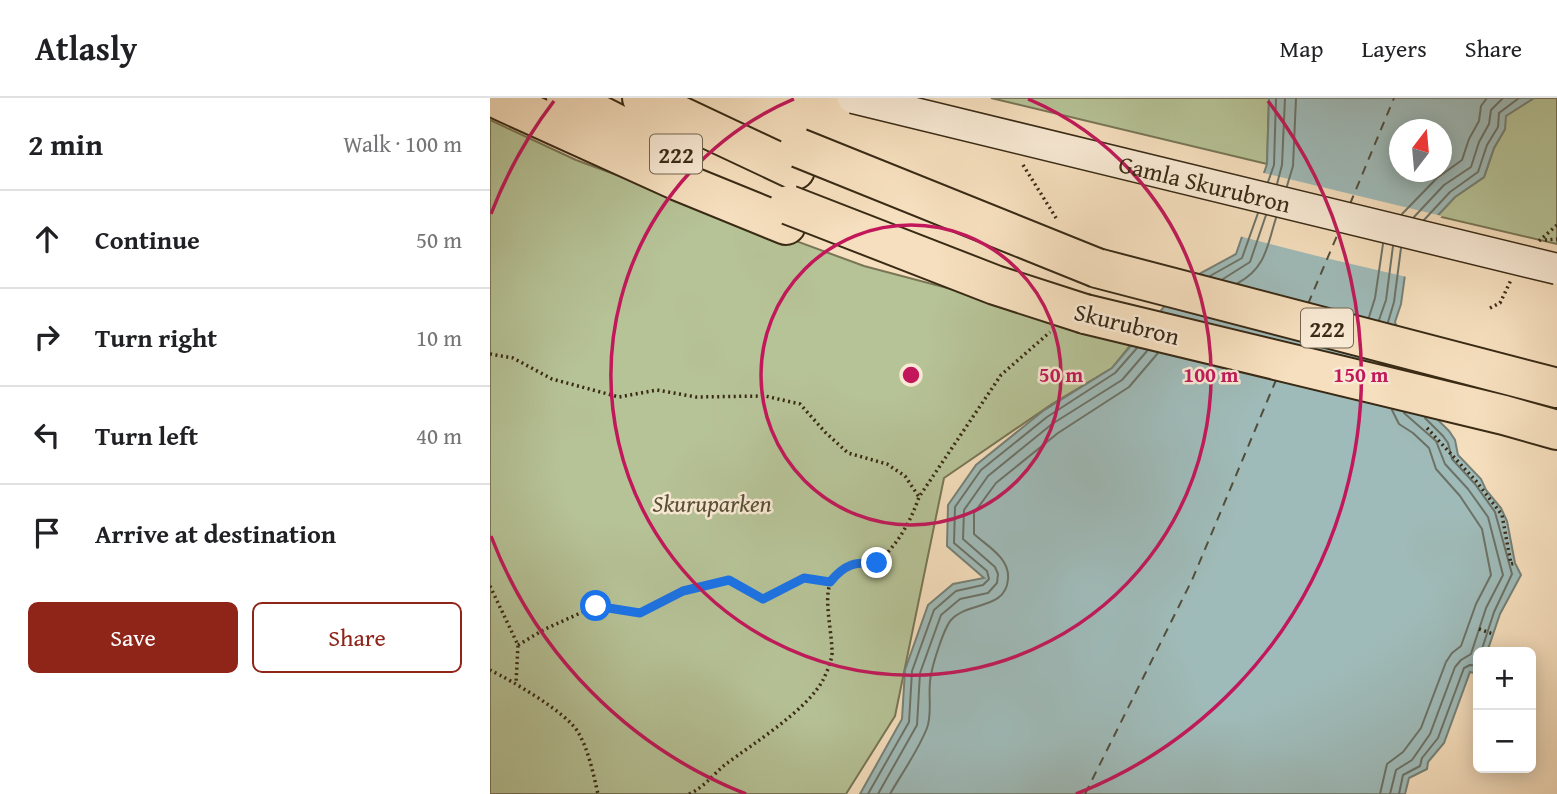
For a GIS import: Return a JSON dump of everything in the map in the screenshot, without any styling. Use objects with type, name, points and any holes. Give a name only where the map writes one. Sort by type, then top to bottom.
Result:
[{"type":"highway","points":[[495,98],[678,181],[792,187]]},
{"type":"highway","name":"222","points":[[566,98],[665,149],[792,187]]},
{"type":"highway","name":"222","points":[[642,98],[792,187]]},
{"type":"highway","points":[[698,98],[762,132],[792,187]]},
{"type":"highway","name":"Skurubron","points":[[792,187],[1557,388]]},
{"type":"highway","name":"Skurubron","points":[[792,187],[867,256],[1085,314],[1557,430]]},
{"type":"main road","name":"Gamla Skurubron","points":[[853,98],[1557,269]]},
{"type":"path","points":[[1540,240],[1557,225]]},
{"type":"path","points":[[490,354],[513,358],[552,379],[619,397],[657,390],[696,397],[765,396],[800,404],[848,453],[887,464],[905,476],[919,497]]},
{"type":"path","points":[[1423,423],[1476,481],[1502,515],[1511,564],[1515,563]]},
{"type":"path","points":[[689,794],[700,789],[723,766],[794,713],[822,682],[833,653],[826,609],[830,582],[841,569],[860,562],[877,563],[893,549],[912,518]]},
{"type":"path","points":[[519,645],[545,629],[596,606],[640,613],[683,591],[729,580],[763,599],[804,578],[830,582]]},
{"type":"path","points":[[490,586],[519,645],[516,683]]},
{"type":"path","points":[[1479,629],[1493,634]]},
{"type":"path","points":[[490,670],[516,683],[577,730],[589,758],[598,794]]},
{"type":"green space","points":[[991,98],[1269,98],[1267,164]]},
{"type":"green space","points":[[1534,98],[1557,98],[1557,244],[1437,216],[1455,197],[1484,177],[1494,148],[1505,129],[1505,116]]},
{"type":"green space","name":"Skuruparken","points":[[490,120],[576,160],[864,266],[1136,338],[1112,368],[1052,404],[944,478],[895,716],[846,794],[490,794]]},
{"type":"water","points":[[1269,98],[1534,98],[1506,116],[1505,129],[1494,148],[1484,177],[1455,197],[1409,246],[1401,304],[1395,322],[1431,413],[1449,431],[1455,440],[1458,455],[1481,479],[1486,490],[1501,508],[1507,521],[1515,563],[1521,575],[1500,614],[1489,647],[1473,647],[1473,673],[1470,672],[1444,743],[1428,762],[1427,769],[1409,778],[1405,794],[860,794],[902,719],[905,670],[928,605],[953,584],[984,578],[947,546],[948,505],[976,465],[1043,411],[1112,368],[1186,281],[1236,254],[1267,164]]},
{"type":"pier","points":[[1260,172],[1442,216],[1412,247],[1407,277],[1317,256],[1239,236]]},
{"type":"ferry route","points":[[1350,204],[1394,98]]},
{"type":"ferry route","points":[[1308,304],[1339,231]]},
{"type":"ferry route","points":[[1085,794],[1192,580],[1276,380]]},
{"type":"route","points":[[596,606],[640,613],[683,591],[729,580],[763,599],[804,578],[830,582],[841,569],[860,562],[877,563]]}]
